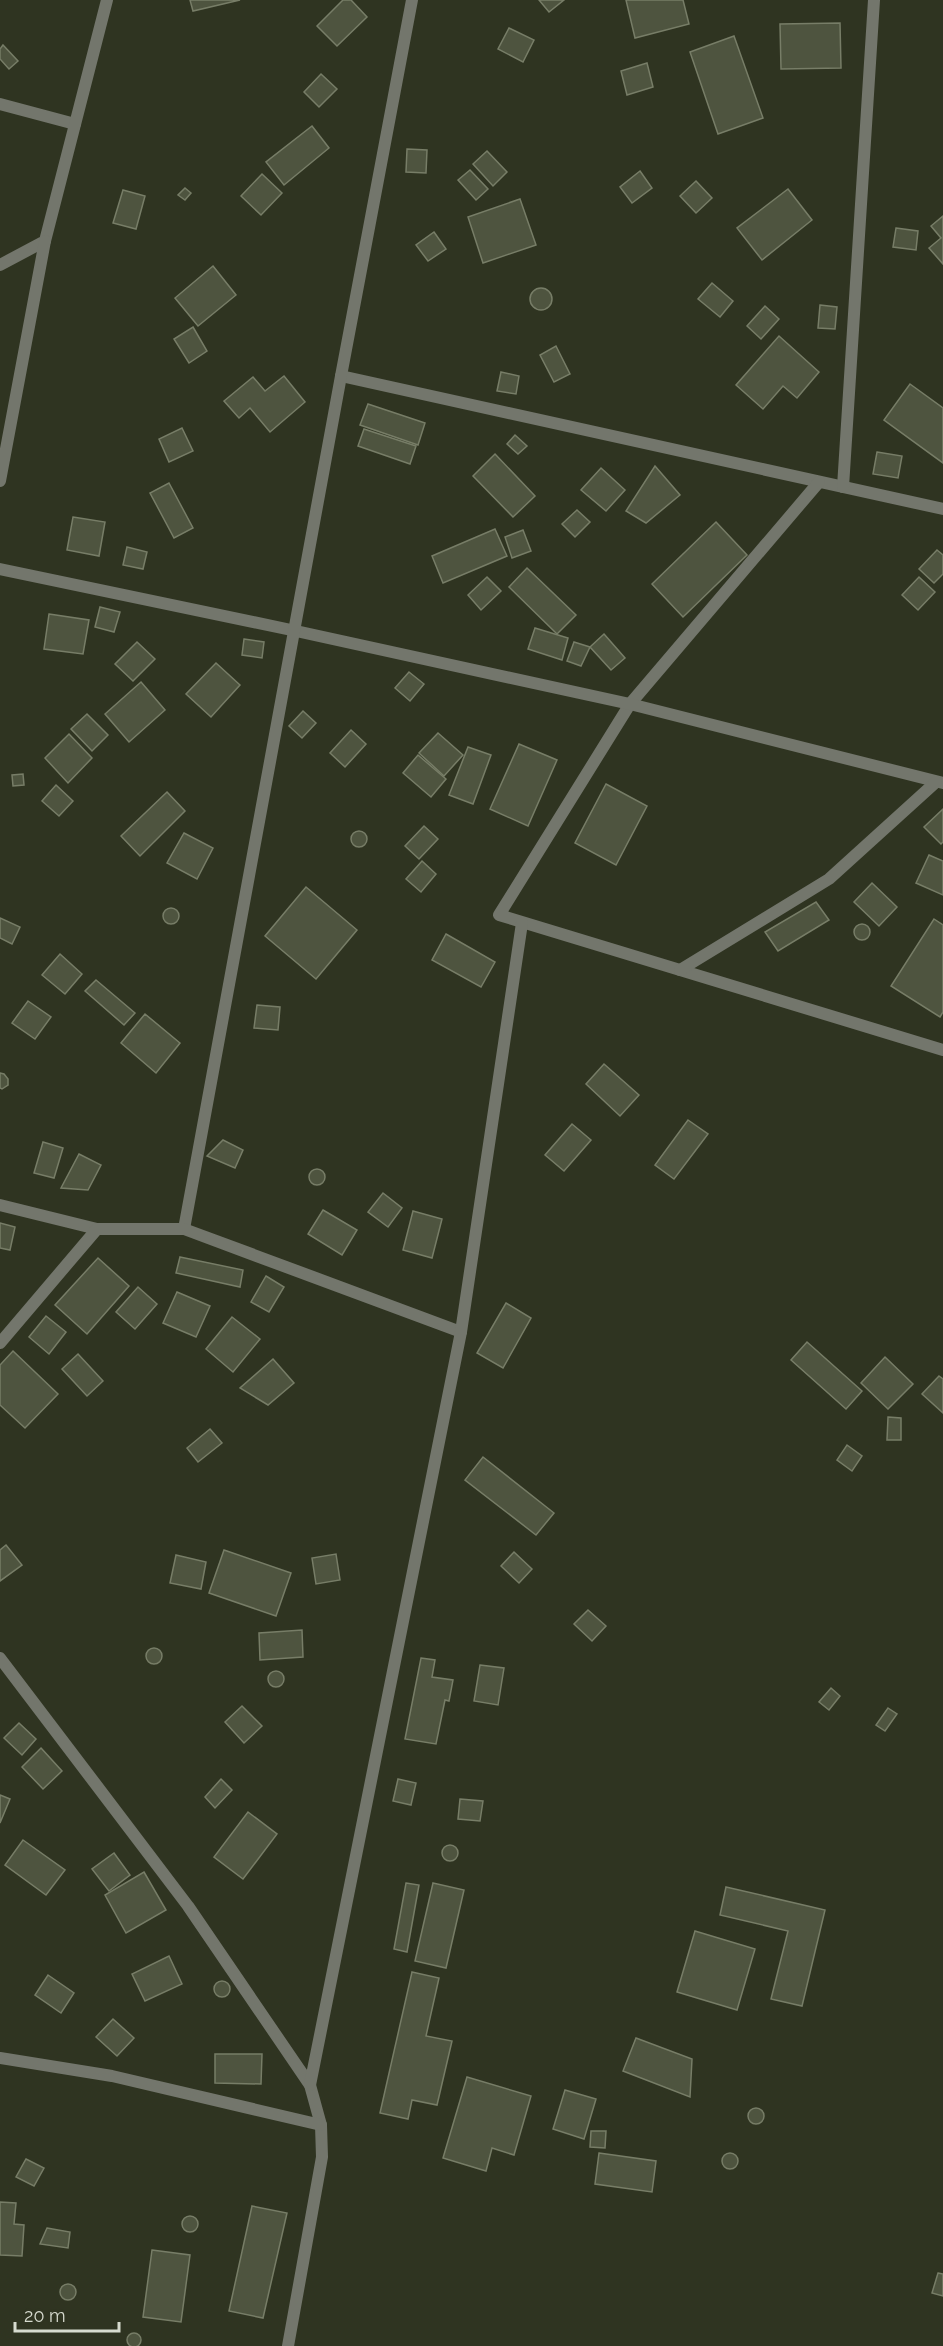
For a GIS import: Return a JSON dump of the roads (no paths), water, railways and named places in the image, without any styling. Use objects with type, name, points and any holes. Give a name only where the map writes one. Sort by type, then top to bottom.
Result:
[{"type":"street","points":[[0,481],[45,241],[107,0]]},
{"type":"street","points":[[184,1229],[412,0]]},
{"type":"street","points":[[843,487],[874,0]]},
{"type":"street","points":[[0,104],[75,124]]},
{"type":"street","points":[[0,265],[45,241]]},
{"type":"street","points":[[341,376],[943,509]]},
{"type":"street","points":[[819,482],[630,704],[500,915],[943,1050]]},
{"type":"street","points":[[0,569],[630,704],[940,782]]},
{"type":"street","points":[[680,970],[829,879],[940,782]]},
{"type":"street","points":[[310,2085],[461,1332],[522,923]]},
{"type":"street","points":[[0,1205],[97,1229],[184,1229],[461,1332]]},
{"type":"street","points":[[0,1343],[97,1229]]},
{"type":"street","points":[[0,1658],[188,1906],[310,2085],[321,2125],[322,2157],[288,2346]]},
{"type":"street","points":[[0,2058],[112,2076],[321,2125]]}]
